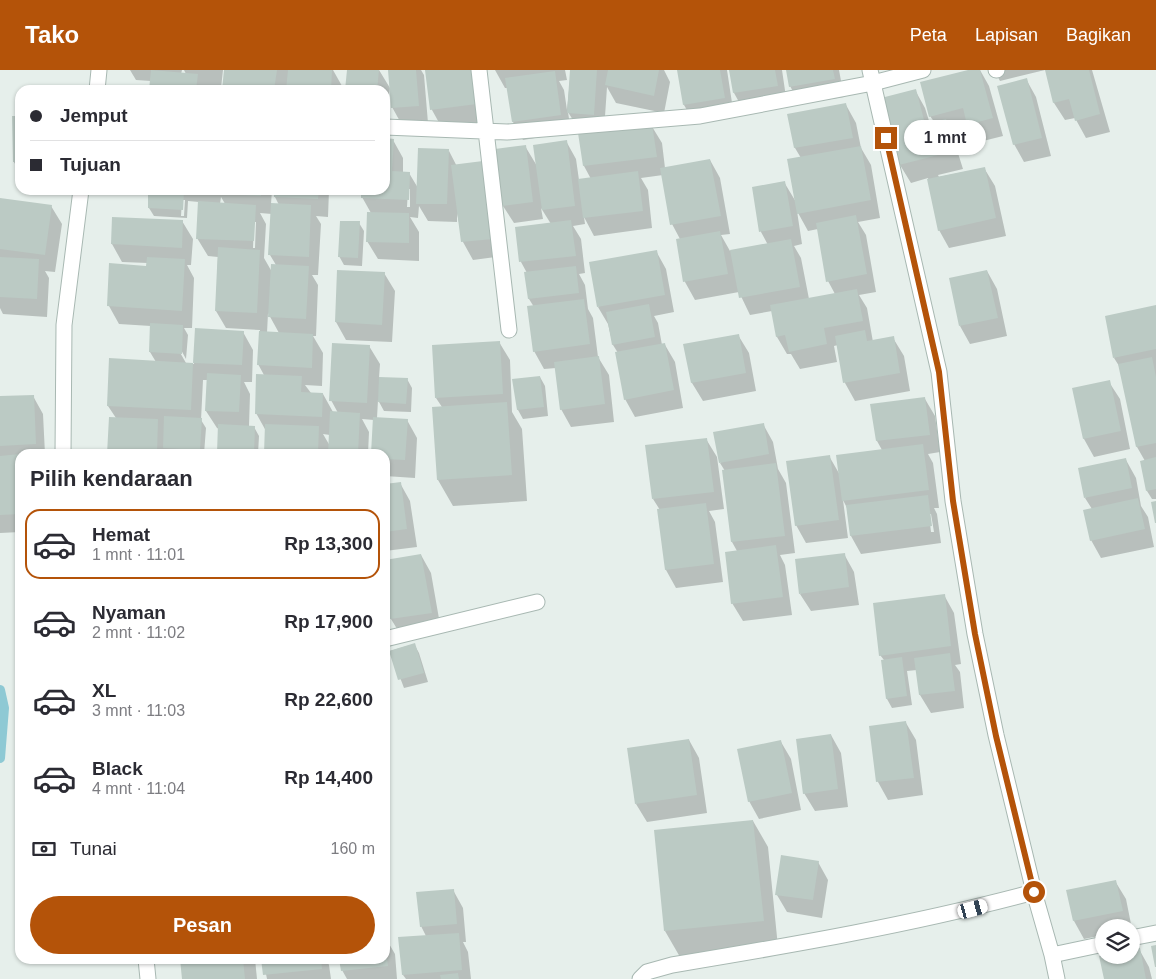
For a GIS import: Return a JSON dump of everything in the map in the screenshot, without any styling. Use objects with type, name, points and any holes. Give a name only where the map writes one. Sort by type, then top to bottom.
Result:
[{"type":"street","points":[[97,85],[99,70]]},
{"type":"street","points":[[479,70],[488,131],[509,330]]},
{"type":"street","points":[[390,127],[508,132],[700,116],[871,77],[923,70]]},
{"type":"street","points":[[871,77],[939,372],[953,501],[975,634],[996,736],[1034,892],[1052,955],[1056,979]]},
{"type":"street","points":[[63,449],[64,326],[80,195]]},
{"type":"street","points":[[390,638],[537,602]]},
{"type":"street","points":[[640,979],[647,972],[672,965],[833,938],[973,909],[1034,892]]},
{"type":"street","points":[[1140,936],[1156,933]]},
{"type":"street","points":[[1052,955],[1095,946]]},
{"type":"street","points":[[146,964],[148,979]]},
{"type":"building","points":[[151,70],[198,74],[197,85],[150,85]]},
{"type":"building","points":[[224,70],[277,70],[275,85],[222,85]]},
{"type":"building","points":[[288,70],[332,70],[331,85],[286,85]]},
{"type":"building","points":[[347,70],[379,70],[378,85],[346,85]]},
{"type":"building","points":[[388,70],[416,70],[419,106],[391,108]]},
{"type":"building","points":[[425,70],[472,70],[477,104],[430,110]]},
{"type":"building","points":[[570,70],[597,70],[594,115],[567,113]]},
{"type":"building","points":[[608,70],[659,70],[654,96],[605,85]]},
{"type":"building","points":[[677,70],[720,70],[725,98],[683,105]]},
{"type":"building","points":[[729,70],[775,70],[778,86],[733,93]]},
{"type":"building","points":[[786,70],[833,70],[835,79],[789,87]]},
{"type":"building","points":[[968,70],[980,70],[993,118],[967,125],[963,108],[929,117],[920,82]]},
{"type":"building","points":[[1045,70],[1089,70],[1100,114],[1075,121],[1069,99],[1053,103]]},
{"type":"building","points":[[555,71],[561,115],[512,122],[505,78]]},
{"type":"building","points":[[1027,78],[1042,138],[1013,145],[997,86]]},
{"type":"building","points":[[916,89],[925,124],[946,119],[954,151],[899,165],[881,98]]},
{"type":"building","points":[[846,103],[853,138],[794,148],[787,114]]},
{"type":"building","points":[[12,116],[15,116],[15,162],[13,162]]},
{"type":"building","points":[[652,124],[657,157],[583,166],[578,133]]},
{"type":"building","points":[[390,139],[394,139],[392,171],[410,172],[409,200],[361,198],[361,195],[390,195]]},
{"type":"building","points":[[567,140],[575,206],[542,210],[533,145]]},
{"type":"building","points":[[526,145],[533,202],[502,206],[495,149]]},
{"type":"building","points":[[861,146],[871,200],[797,214],[787,159]]},
{"type":"building","points":[[418,148],[449,149],[447,204],[416,204]]},
{"type":"building","points":[[710,159],[721,216],[670,225],[660,168]]},
{"type":"building","points":[[483,161],[493,239],[461,242],[451,165]]},
{"type":"building","points":[[985,167],[996,218],[938,231],[927,179]]},
{"type":"building","points":[[638,171],[643,211],[583,218],[578,179]]},
{"type":"building","points":[[785,181],[793,226],[759,232],[752,187]]},
{"type":"building","points":[[148,195],[184,195],[183,210],[148,208]]},
{"type":"building","points":[[274,195],[318,195],[318,199],[274,197]]},
{"type":"building","points":[[0,198],[52,205],[45,255],[0,249]]},
{"type":"building","points":[[198,201],[256,205],[254,241],[196,239]]},
{"type":"building","points":[[271,203],[311,205],[309,257],[268,255]]},
{"type":"building","points":[[367,212],[409,213],[409,243],[366,242]]},
{"type":"building","points":[[856,215],[867,274],[826,282],[816,223]]},
{"type":"building","points":[[112,217],[183,220],[182,248],[111,244]]},
{"type":"building","points":[[571,220],[576,256],[519,262],[515,227]]},
{"type":"building","points":[[340,221],[360,221],[358,258],[338,257]]},
{"type":"building","points":[[720,231],[728,274],[683,282],[676,239]]},
{"type":"building","points":[[791,239],[800,287],[739,298],[730,250]]},
{"type":"building","points":[[218,247],[260,250],[257,313],[215,311]]},
{"type":"building","points":[[657,250],[665,295],[597,307],[589,262]]},
{"type":"building","points":[[0,257],[39,259],[37,299],[0,297]]},
{"type":"building","points":[[147,257],[185,259],[182,311],[107,306],[109,263],[146,266]]},
{"type":"building","points":[[271,264],[309,266],[306,319],[268,317]]},
{"type":"building","points":[[576,266],[579,293],[528,299],[524,272]]},
{"type":"building","points":[[337,270],[385,272],[382,325],[335,322]]},
{"type":"building","points":[[987,270],[998,318],[959,326],[949,278]]},
{"type":"building","points":[[857,289],[863,321],[824,328],[827,344],[789,352],[785,335],[776,337],[770,305]]},
{"type":"building","points":[[584,299],[590,344],[533,352],[527,306]]},
{"type":"building","points":[[649,304],[655,337],[612,345],[606,312]]},
{"type":"building","points":[[1156,305],[1156,349],[1113,358],[1105,316]]},
{"type":"building","points":[[150,323],[183,325],[182,354],[149,352]]},
{"type":"building","points":[[195,328],[244,331],[242,365],[193,363]]},
{"type":"building","points":[[865,330],[867,341],[894,336],[900,373],[843,383],[835,336]]},
{"type":"building","points":[[259,331],[313,334],[312,368],[257,365]]},
{"type":"building","points":[[739,334],[746,373],[691,383],[683,344]]},
{"type":"building","points":[[500,341],[503,394],[435,398],[432,345]]},
{"type":"building","points":[[332,343],[370,345],[367,403],[329,401]]},
{"type":"building","points":[[665,343],[674,390],[624,400],[615,352]]},
{"type":"building","points":[[599,356],[605,404],[560,410],[554,362]]},
{"type":"building","points":[[1152,357],[1156,377],[1156,443],[1136,447],[1118,364]]},
{"type":"building","points":[[109,358],[193,363],[191,410],[107,406]]},
{"type":"building","points":[[207,373],[241,375],[239,412],[205,411]]},
{"type":"building","points":[[256,374],[302,376],[301,392],[323,393],[322,417],[255,414]]},
{"type":"building","points":[[540,376],[544,407],[517,410],[512,379]]},
{"type":"building","points":[[379,377],[408,378],[406,404],[378,402]]},
{"type":"building","points":[[1110,380],[1121,431],[1083,439],[1072,388]]},
{"type":"building","points":[[34,395],[36,444],[0,446],[0,396]]},
{"type":"building","points":[[925,397],[930,435],[876,441],[870,404]]},
{"type":"building","points":[[507,402],[512,475],[437,480],[432,407]]},
{"type":"building","points":[[330,411],[360,413],[358,449],[328,449]]},
{"type":"building","points":[[164,416],[202,418],[200,449],[163,448]]},
{"type":"building","points":[[109,417],[158,419],[157,449],[107,449]]},
{"type":"building","points":[[373,417],[408,419],[405,460],[390,459],[390,449],[371,449]]},
{"type":"building","points":[[764,423],[769,454],[719,463],[713,432]]},
{"type":"building","points":[[218,424],[255,426],[254,449],[217,449]]},
{"type":"building","points":[[265,424],[319,426],[318,449],[264,449]]},
{"type":"building","points":[[707,438],[714,492],[652,499],[645,445]]},
{"type":"building","points":[[923,444],[929,490],[842,501],[836,455]]},
{"type":"building","points":[[15,454],[15,514],[0,515],[0,456]]},
{"type":"building","points":[[830,455],[839,520],[795,526],[786,461]]},
{"type":"building","points":[[1156,457],[1156,489],[1146,491],[1140,461]]},
{"type":"building","points":[[1126,458],[1132,488],[1084,498],[1078,468]]},
{"type":"building","points":[[776,463],[785,536],[731,542],[722,470]]},
{"type":"building","points":[[401,482],[407,529],[390,531],[390,483]]},
{"type":"building","points":[[928,495],[932,526],[850,536],[846,505]]},
{"type":"building","points":[[1138,498],[1145,529],[1090,541],[1083,510]]},
{"type":"building","points":[[1156,501],[1156,523],[1155,523],[1151,502]]},
{"type":"building","points":[[706,503],[714,564],[665,570],[657,509]]},
{"type":"building","points":[[776,545],[783,597],[731,604],[725,552]]},
{"type":"building","points":[[845,553],[849,587],[799,594],[795,559]]},
{"type":"building","points":[[421,554],[432,613],[390,619],[390,559]]},
{"type":"building","points":[[945,594],[951,646],[879,656],[873,603]]},
{"type":"building","points":[[415,643],[424,673],[398,680],[390,651]]},
{"type":"building","points":[[950,653],[955,691],[919,695],[914,658]]},
{"type":"building","points":[[902,657],[907,696],[886,699],[881,660]]},
{"type":"building","points":[[906,721],[914,778],[876,782],[869,726]]},
{"type":"building","points":[[831,734],[838,789],[803,794],[796,739]]},
{"type":"building","points":[[689,739],[697,795],[635,804],[627,748]]},
{"type":"building","points":[[781,740],[792,793],[748,802],[737,749]]},
{"type":"building","points":[[753,820],[764,921],[664,931],[654,830]]},
{"type":"building","points":[[781,855],[819,861],[813,900],[775,895]]},
{"type":"building","points":[[1116,880],[1123,911],[1073,921],[1066,890]]},
{"type":"building","points":[[454,889],[457,924],[420,927],[416,892]]},
{"type":"building","points":[[459,933],[462,970],[402,975],[398,937]]},
{"type":"building","points":[[1156,945],[1156,967],[1155,967],[1151,946]]},
{"type":"building","points":[[1140,948],[1146,979],[1104,979],[1101,964],[1140,964]]},
{"type":"building","points":[[180,964],[244,964],[245,979],[182,979]]},
{"type":"building","points":[[262,964],[322,964],[322,969],[263,975]]},
{"type":"building","points":[[340,964],[388,964],[388,966],[341,971]]},
{"type":"building","points":[[458,973],[459,979],[441,979],[440,975]]},
{"type":"waterway","points":[[0,690],[4,708],[0,758]]},
{"type":"route","points":[[886,138],[939,372],[953,501],[975,634],[996,736],[1034,892]]}]
